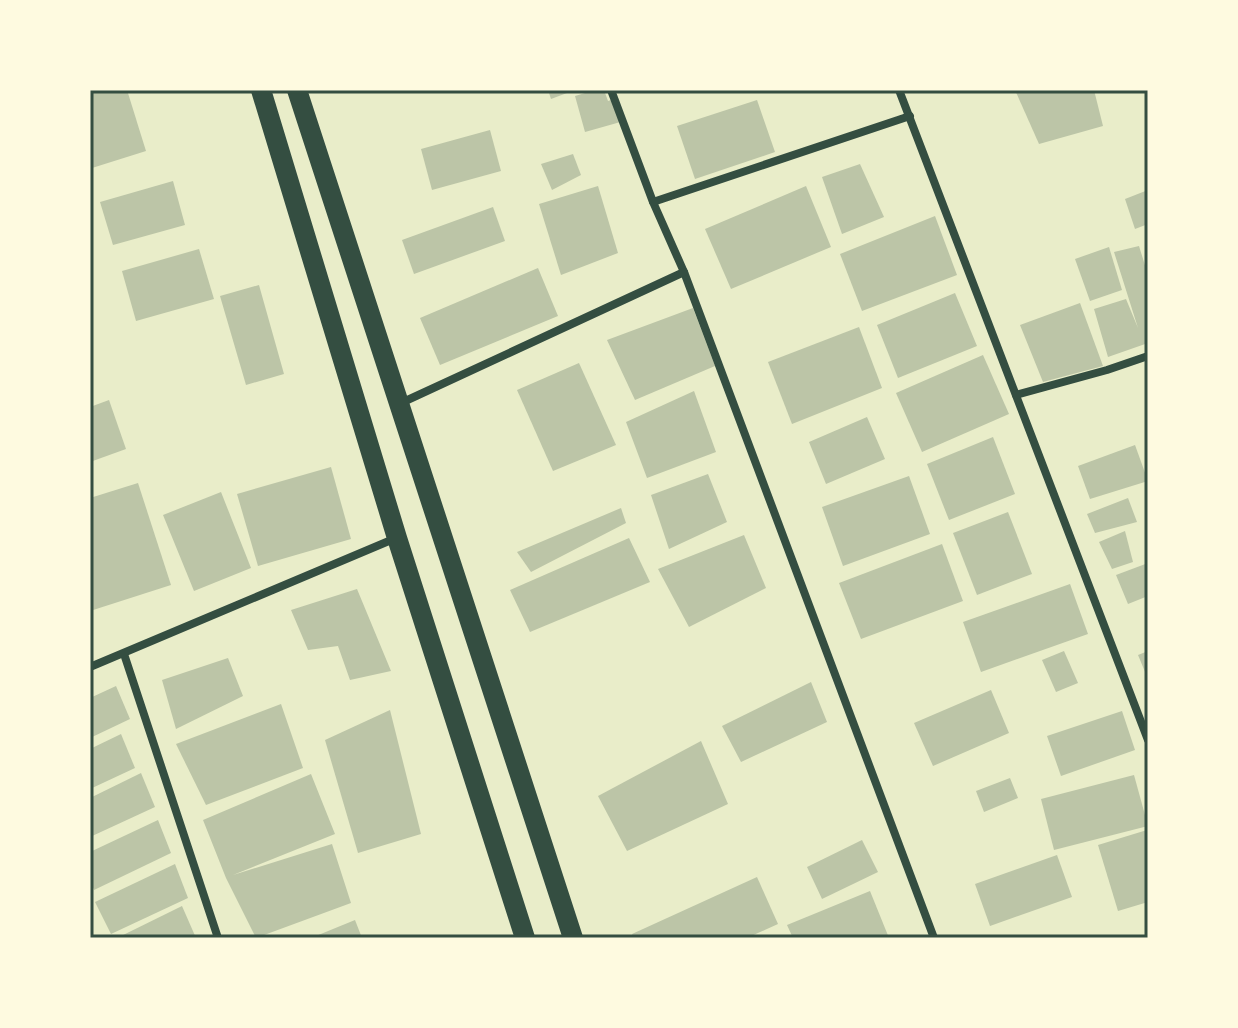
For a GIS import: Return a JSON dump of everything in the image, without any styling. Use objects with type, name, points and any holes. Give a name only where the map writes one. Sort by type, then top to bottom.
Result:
[{"type":"main road","points":[[261,90],[397,538],[525,938]]},
{"type":"main road","points":[[297,90],[573,938]]},
{"type":"street","points":[[611,90],[653,202],[684,272],[934,938]]},
{"type":"street","points":[[899,90],[1148,740]]},
{"type":"street","points":[[653,202],[910,116]]},
{"type":"street","points":[[399,403],[684,272]]},
{"type":"street","points":[[1016,395],[1148,356]]},
{"type":"street","points":[[90,667],[397,538]]},
{"type":"street","points":[[124,654],[218,938]]},
{"type":"building","points":[[90,90],[127,90],[146,151],[92,168]]},
{"type":"building","points":[[548,90],[575,90],[551,99]]},
{"type":"building","points":[[604,90],[608,101],[618,98],[624,121],[585,132],[575,96]]},
{"type":"building","points":[[1015,90],[1094,90],[1103,126],[1039,144]]},
{"type":"building","points":[[757,100],[775,152],[695,179],[677,126]]},
{"type":"building","points":[[490,130],[501,171],[432,190],[421,149]]},
{"type":"building","points":[[573,154],[581,175],[552,190],[541,164]]},
{"type":"building","points":[[860,164],[884,217],[842,234],[822,177]]},
{"type":"building","points":[[173,181],[185,225],[113,245],[100,202]]},
{"type":"building","points":[[598,186],[618,253],[561,275],[539,204]]},
{"type":"building","points":[[806,186],[831,247],[731,289],[705,229]]},
{"type":"building","points":[[1148,190],[1148,224],[1135,229],[1125,199]]},
{"type":"building","points":[[493,207],[505,241],[414,274],[402,240]]},
{"type":"building","points":[[935,216],[957,275],[862,311],[840,254]]},
{"type":"building","points":[[1139,246],[1148,275],[1148,343],[1108,357],[1094,309],[1126,299],[1138,328],[1114,252]]},
{"type":"building","points":[[1109,247],[1122,290],[1090,301],[1075,259]]},
{"type":"building","points":[[199,249],[214,299],[136,321],[122,271]]},
{"type":"building","points":[[538,268],[558,316],[440,365],[420,318]]},
{"type":"building","points":[[259,285],[284,374],[246,385],[220,296]]},
{"type":"building","points":[[955,293],[977,346],[898,378],[877,325]]},
{"type":"building","points":[[1080,303],[1103,366],[1043,382],[1020,325]]},
{"type":"building","points":[[693,308],[715,366],[635,400],[607,340]]},
{"type":"building","points":[[859,327],[882,388],[792,424],[768,362]]},
{"type":"building","points":[[983,355],[1009,414],[922,452],[896,393]]},
{"type":"building","points":[[579,363],[616,445],[553,471],[517,390]]},
{"type":"building","points":[[694,391],[716,452],[647,478],[626,422]]},
{"type":"building","points":[[109,400],[126,449],[90,462],[90,407]]},
{"type":"building","points":[[867,417],[885,459],[826,484],[809,442]]},
{"type":"building","points":[[993,437],[1015,494],[949,520],[927,464]]},
{"type":"building","points":[[1135,445],[1148,481],[1090,499],[1078,466]]},
{"type":"building","points":[[331,467],[351,539],[258,566],[237,494]]},
{"type":"building","points":[[708,474],[727,522],[669,549],[651,495]]},
{"type":"building","points":[[909,476],[930,534],[843,566],[822,507]]},
{"type":"building","points":[[138,483],[171,585],[90,611],[90,498]]},
{"type":"building","points":[[221,492],[251,568],[194,591],[163,515]]},
{"type":"building","points":[[1128,498],[1137,522],[1095,533],[1087,514]]},
{"type":"building","points":[[621,508],[626,523],[531,572],[517,552]]},
{"type":"building","points":[[1008,512],[1032,574],[977,595],[953,533]]},
{"type":"building","points":[[1125,531],[1133,562],[1112,569],[1099,542]]},
{"type":"building","points":[[744,535],[766,588],[689,627],[658,569]]},
{"type":"building","points":[[629,538],[650,582],[530,632],[510,590]]},
{"type":"building","points":[[942,544],[963,601],[861,639],[839,583]]},
{"type":"building","points":[[1148,563],[1148,596],[1128,604],[1116,575]]},
{"type":"building","points":[[1070,584],[1088,634],[981,672],[963,622]]},
{"type":"building","points":[[357,589],[391,671],[350,680],[338,646],[308,650],[291,610]]},
{"type":"building","points":[[1064,651],[1078,683],[1056,692],[1042,660]]},
{"type":"building","points":[[1148,651],[1148,679],[1138,655]]},
{"type":"building","points":[[228,658],[243,696],[176,729],[162,680]]},
{"type":"building","points":[[811,682],[827,722],[741,762],[722,726]]},
{"type":"building","points":[[116,686],[130,719],[90,738],[90,698]]},
{"type":"building","points":[[991,690],[1009,733],[933,766],[914,723]]},
{"type":"building","points":[[281,704],[303,768],[206,805],[176,744]]},
{"type":"building","points":[[390,710],[421,834],[358,853],[325,740]]},
{"type":"building","points":[[1122,711],[1135,750],[1061,776],[1047,736]]},
{"type":"building","points":[[121,734],[135,768],[90,789],[90,749]]},
{"type":"building","points":[[701,741],[728,804],[627,851],[598,796]]},
{"type":"building","points":[[141,773],[155,807],[90,837],[90,798]]},
{"type":"building","points":[[311,774],[335,834],[233,875],[332,844],[351,903],[256,938],[226,878],[203,820]]},
{"type":"building","points":[[1134,775],[1148,826],[1054,850],[1041,799]]},
{"type":"building","points":[[1010,778],[1018,798],[984,812],[976,791]]},
{"type":"building","points":[[158,820],[171,853],[94,890],[90,880],[90,852]]},
{"type":"building","points":[[1147,830],[1148,902],[1118,911],[1098,845]]},
{"type":"building","points":[[862,840],[878,872],[822,899],[807,867]]},
{"type":"building","points":[[1057,855],[1072,897],[990,926],[975,884]]},
{"type":"building","points":[[175,864],[188,898],[111,934],[95,902]]},
{"type":"building","points":[[757,877],[778,924],[747,938],[634,938],[632,934]]},
{"type":"building","points":[[870,891],[889,938],[793,938],[787,925]]},
{"type":"building","points":[[182,906],[196,938],[117,938]]},
{"type":"building","points":[[355,920],[362,938],[311,938]]}]
